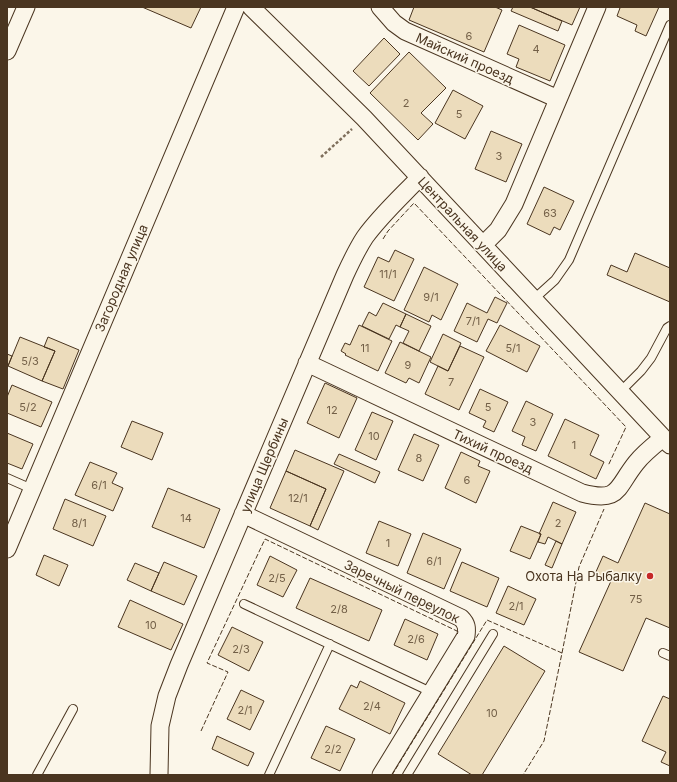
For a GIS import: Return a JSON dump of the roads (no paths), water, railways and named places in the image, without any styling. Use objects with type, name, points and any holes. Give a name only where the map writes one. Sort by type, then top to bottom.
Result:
[{"type":"street","points":[[7,51],[26,7]]},
{"type":"street","name":"Загородная улица","points":[[7,548],[236,7]]},
{"type":"street","name":"Центральная улица","points":[[252,7],[364,118],[667,442]]},
{"type":"street","name":"Майский проезд","points":[[380,7],[394,23],[405,31],[558,99]]},
{"type":"street","points":[[483,245],[498,230],[514,204],[597,7]]},
{"type":"street","name":"улица Щербины","points":[[159,775],[160,726],[167,696],[307,363],[354,256],[365,237],[379,219],[420,177]]},
{"type":"street","name":"Тихий проезд","points":[[307,363],[582,493],[592,496],[604,497],[613,494],[620,488],[635,464],[644,453],[667,442]]},
{"type":"street","name":"Заречный переулок","points":[[244,514],[461,618],[465,623],[467,629],[466,636],[381,775]]},
{"type":"lane","points":[[534,299],[556,280],[569,260],[670,25]]},
{"type":"lane","points":[[620,392],[648,362],[667,328],[670,326]]},
{"type":"lane","points":[[7,478],[32,489]]},
{"type":"lane","points":[[244,604],[432,692]]},
{"type":"lane","points":[[407,775],[493,634]]},
{"type":"lane","points":[[269,775],[330,644]]},
{"type":"lane","points":[[37,775],[73,709]]},
{"type":"place","name":"Охота На Рыбалку","points":[[650,576]]}]
